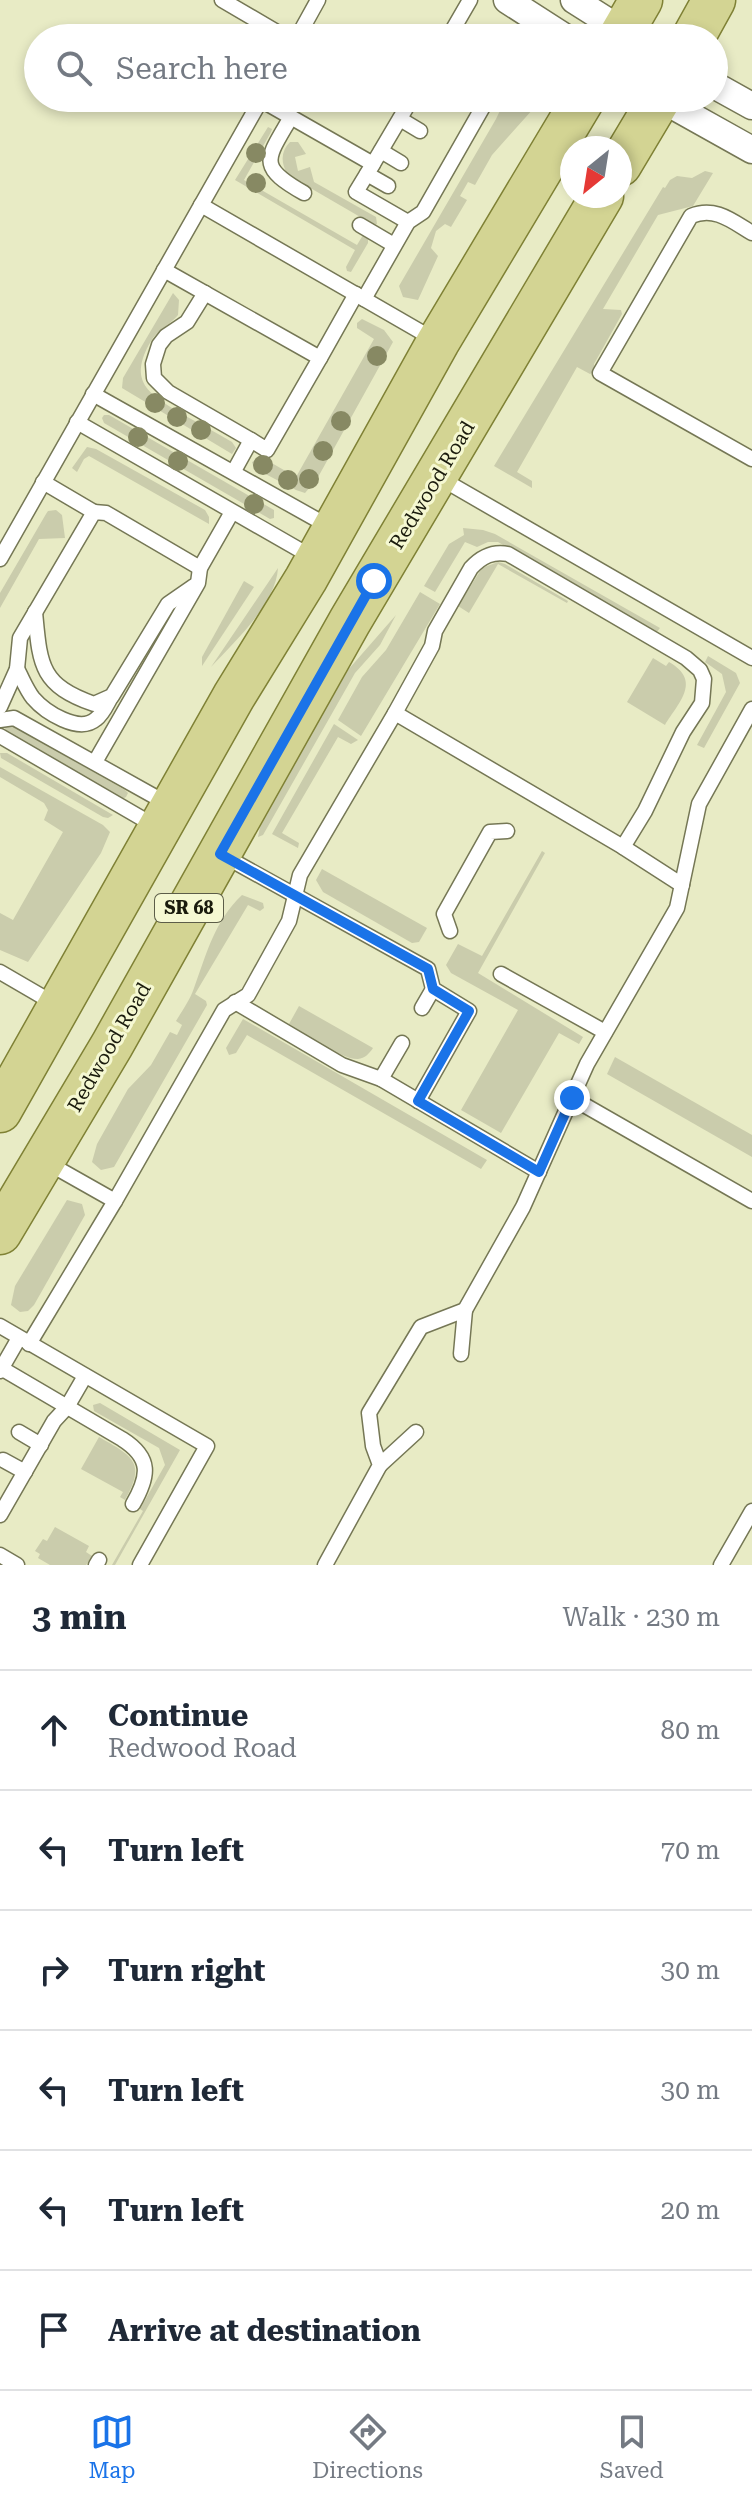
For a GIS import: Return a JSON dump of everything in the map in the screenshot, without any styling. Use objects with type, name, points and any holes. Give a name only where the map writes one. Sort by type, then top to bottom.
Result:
[{"type":"main road","points":[[701,24],[714,0]]},
{"type":"main road","name":"SR 68","points":[[0,1111],[234,696],[325,544],[438,342],[576,112]]},
{"type":"main road","points":[[632,144],[651,112]]},
{"type":"main road","name":"Redwood Road","points":[[0,1233],[112,1045],[350,621],[595,208]]},
{"type":"street","points":[[507,0],[544,24]]},
{"type":"street","points":[[574,0],[623,24]]},
{"type":"street","points":[[728,93],[752,106]]},
{"type":"street","points":[[684,112],[752,150]]},
{"type":"lane","points":[[222,0],[263,24]]},
{"type":"lane","points":[[305,24],[318,0]]},
{"type":"lane","points":[[457,24],[470,0]]},
{"type":"lane","points":[[0,559],[255,112]]},
{"type":"lane","points":[[283,112],[374,163],[401,163]]},
{"type":"lane","points":[[404,112],[356,192],[408,222]]},
{"type":"lane","points":[[205,293],[187,322],[166,336],[159,345],[153,364],[154,378],[168,392],[267,450],[320,358],[408,222],[423,212],[419,204],[473,112]]},
{"type":"lane","points":[[291,117],[273,148],[270,161],[279,178],[304,193]]},
{"type":"lane","points":[[400,119],[420,131]]},
{"type":"lane","points":[[374,163],[388,186]]},
{"type":"lane","points":[[201,205],[438,342]]},
{"type":"lane","points":[[752,233],[717,213],[702,212],[691,216],[600,373],[752,459]]},
{"type":"lane","points":[[360,225],[394,245]]},
{"type":"lane","points":[[164,270],[320,358]]},
{"type":"lane","points":[[93,394],[234,471],[325,544]]},
{"type":"lane","points":[[77,422],[232,512],[325,544]]},
{"type":"lane","points":[[234,471],[251,440]]},
{"type":"lane","points":[[438,477],[752,658]]},
{"type":"lane","points":[[43,482],[94,512],[106,513],[199,575]]},
{"type":"lane","points":[[0,707],[17,669],[20,638],[94,512]]},
{"type":"lane","points":[[95,762],[232,512]]},
{"type":"lane","points":[[133,1504],[144,1481],[144,1461],[140,1453],[122,1439],[1,1370],[24,1341],[115,1201],[224,1010],[248,995],[289,921],[300,875],[395,713],[432,646],[435,631],[477,560],[496,552],[508,554],[686,658],[700,670],[705,688],[702,703],[683,732],[645,811],[623,847]]},
{"type":"lane","points":[[17,669],[32,697],[60,717],[80,725],[97,719],[168,604],[199,575]]},
{"type":"lane","points":[[35,612],[38,647],[54,684],[94,704],[112,696]]},
{"type":"lane","points":[[0,718],[10,704],[32,697]]},
{"type":"lane","points":[[461,1354],[465,1310],[523,1207],[605,1032],[677,908],[699,804],[752,709]]},
{"type":"lane","points":[[395,713],[682,885]]},
{"type":"lane","points":[[0,718],[14,718],[95,762],[166,818]]},
{"type":"lane","points":[[0,736],[166,818]]},
{"type":"lane","points":[[450,931],[444,914],[490,832],[507,831]]},
{"type":"lane","points":[[220,854],[428,969],[433,989],[422,1008]]},
{"type":"lane","points":[[0,972],[58,1006]]},
{"type":"lane","points":[[501,974],[605,1032]]},
{"type":"lane","points":[[418,1101],[469,1011],[433,989]]},
{"type":"lane","points":[[235,1002],[342,1065],[381,1079],[539,1172]]},
{"type":"lane","points":[[381,1079],[402,1043]]},
{"type":"lane","points":[[572,1098],[752,1201]]},
{"type":"lane","points":[[42,1160],[115,1201]]},
{"type":"lane","points":[[380,1465],[373,1446],[369,1413],[421,1327],[465,1310]]},
{"type":"lane","points":[[0,1326],[207,1446],[140,1565]]},
{"type":"lane","points":[[0,1515],[4,1499],[25,1472],[54,1421],[67,1407],[85,1376]]},
{"type":"lane","points":[[19,1432],[41,1445]]},
{"type":"lane","points":[[325,1565],[380,1465],[416,1432]]},
{"type":"lane","points":[[3,1460],[25,1472]]},
{"type":"lane","points":[[721,1565],[752,1511]]},
{"type":"lane","points":[[0,1555],[17,1565]]},
{"type":"green space","points":[[499,112],[530,112],[492,155],[475,185],[468,182],[460,196],[467,200],[451,227],[445,224],[436,231],[431,248],[438,256],[418,300],[403,297],[399,286]]},
{"type":"green space","points":[[268,127],[272,129],[271,132],[244,180],[357,245],[363,235],[368,239],[351,272],[346,267],[355,250],[235,180]]},
{"type":"green space","points":[[290,142],[298,142],[306,154],[295,157],[298,171],[310,167],[314,182],[376,217],[377,224],[288,175],[283,158]]},
{"type":"green space","points":[[705,171],[713,173],[693,206],[658,215],[603,309],[621,310],[622,314],[594,364],[595,371],[590,374],[577,367],[517,472],[532,481],[532,488],[494,466],[663,187],[677,176],[692,178]]},
{"type":"green space","points":[[173,293],[179,300],[178,315],[151,341],[141,367],[142,377],[151,393],[160,400],[232,442],[236,448],[232,454],[122,388],[123,378]]},
{"type":"green space","points":[[362,319],[384,330],[393,342],[317,479],[305,493],[254,468],[252,462],[263,458],[296,477],[374,339],[357,328],[357,323]]},
{"type":"green space","points":[[104,415],[109,415],[274,510],[274,518],[270,519],[104,423]]},
{"type":"green space","points":[[87,447],[96,449],[205,510],[209,524],[89,456],[77,472],[72,468]]},
{"type":"green space","points":[[56,510],[62,515],[65,538],[39,539],[0,608],[0,593],[48,511]]},
{"type":"green space","points":[[463,528],[495,534],[660,628],[656,633],[498,542],[477,547],[465,542],[435,592],[424,586],[449,544],[464,535]]},
{"type":"green space","points":[[498,562],[567,603],[498,564],[469,613],[458,606],[482,568]]},
{"type":"green space","points":[[278,568],[262,609],[211,667]]},
{"type":"green space","points":[[244,581],[254,587],[202,666],[202,657]]},
{"type":"green space","points":[[420,592],[440,604],[361,736],[338,720],[362,677],[386,650]]},
{"type":"green space","points":[[396,615],[380,645],[355,673],[263,835],[258,837],[261,822],[348,670]]},
{"type":"green space","points":[[708,656],[736,673],[740,683],[704,748],[697,745],[726,692],[722,674],[705,662]]},
{"type":"green space","points":[[653,658],[666,666],[669,662],[679,669],[686,684],[681,700],[665,725],[627,702]]},
{"type":"green space","points":[[10,724],[125,790],[128,793],[126,797],[122,799],[6,733],[5,727]]},
{"type":"green space","points":[[334,724],[358,740],[351,744],[338,737],[282,833],[299,843],[298,848],[272,834]]},
{"type":"green space","points":[[0,753],[7,753],[113,815],[103,817],[1,758]]},
{"type":"green space","points":[[0,767],[103,825],[110,832],[101,853],[28,962],[0,950],[0,913],[13,920],[63,832],[44,820],[48,810],[44,803],[0,777]]},
{"type":"green space","points":[[542,851],[545,853],[478,973],[583,1037],[579,1044],[559,1033],[501,1133],[461,1110],[518,1010],[451,973],[446,965],[458,944],[482,956]]},
{"type":"green space","points":[[322,869],[427,928],[419,942],[412,943],[323,892],[316,880]]},
{"type":"green space","points":[[242,895],[263,903],[264,908],[260,911],[248,905],[195,994],[207,1005],[114,1167],[101,1170],[92,1162],[97,1144],[128,1089],[151,1065],[170,1032],[177,1035],[182,1025],[176,1021],[192,992],[212,938],[232,905]]},
{"type":"green space","points":[[299,1006],[373,1048],[358,1059],[323,1045],[289,1024]]},
{"type":"green space","points":[[243,1019],[487,1160],[481,1169],[247,1035],[236,1053],[229,1055],[226,1048]]},
{"type":"green space","points":[[615,1057],[752,1135],[752,1157],[607,1074]]},
{"type":"green space","points":[[67,1200],[82,1204],[85,1215],[34,1305],[28,1311],[20,1312],[11,1305],[15,1286]]},
{"type":"green space","points":[[100,1403],[180,1450],[115,1565],[112,1565],[165,1465],[159,1448],[94,1411],[93,1405]]},
{"type":"green space","points":[[99,1437],[133,1461],[135,1477],[125,1500],[120,1497],[123,1492],[81,1469]]},
{"type":"green space","points":[[55,1527],[89,1546],[86,1552],[92,1556],[86,1565],[50,1565],[38,1558],[40,1554],[35,1551],[43,1539],[47,1541]]},
{"type":"route","points":[[374,581],[220,854],[428,969],[433,989],[469,1011],[418,1101],[539,1172],[572,1098]]}]
